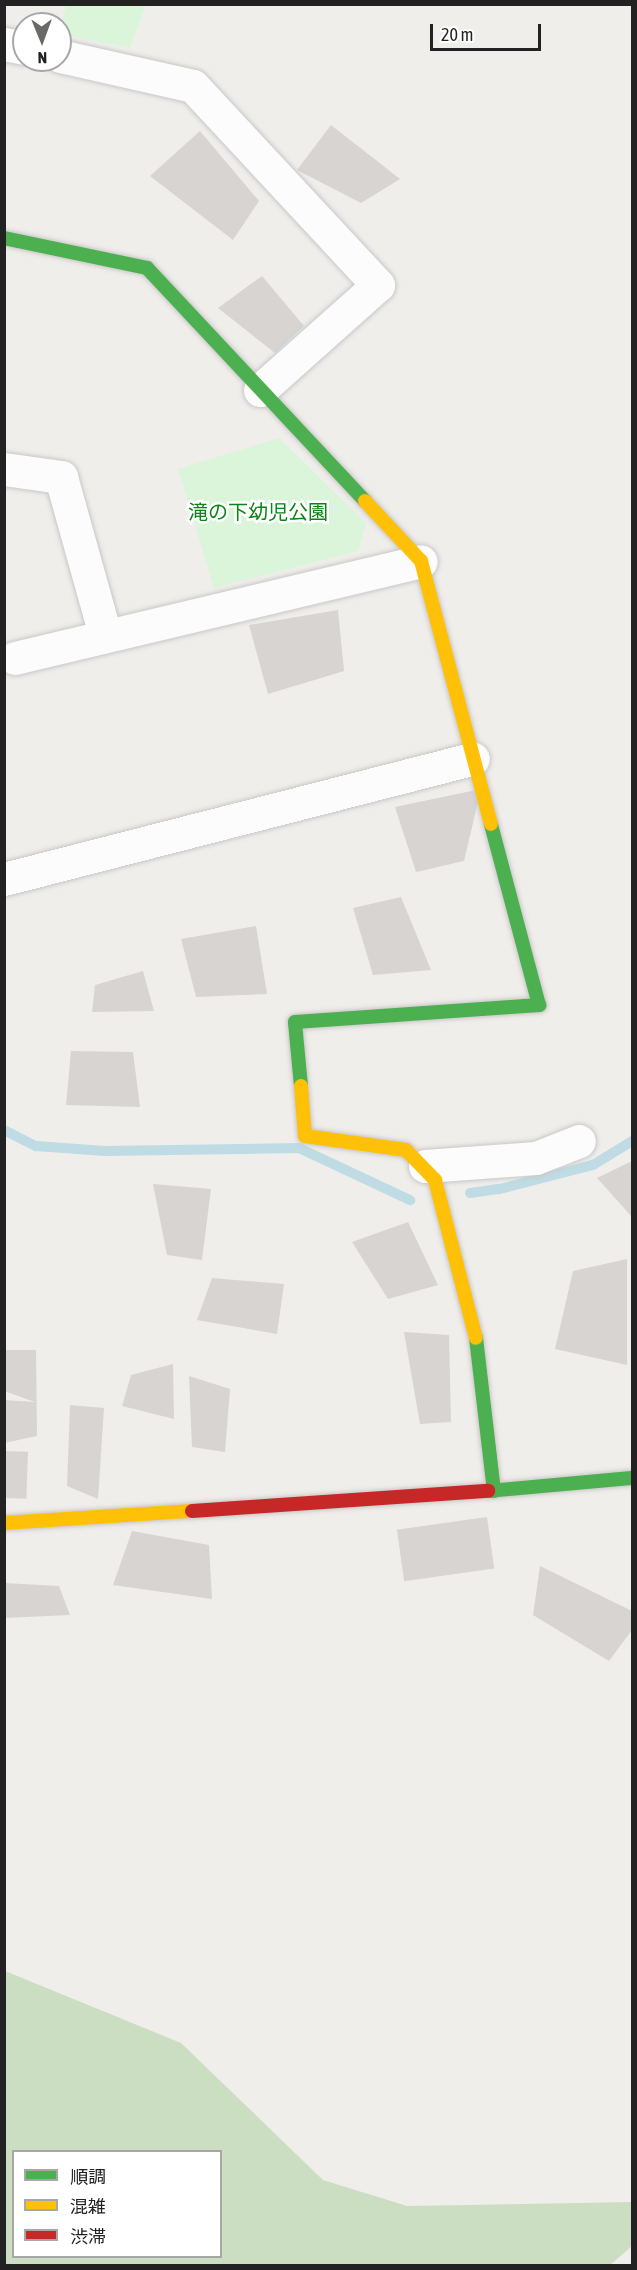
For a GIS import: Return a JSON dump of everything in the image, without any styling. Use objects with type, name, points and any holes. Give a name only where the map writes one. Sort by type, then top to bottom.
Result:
[{"type":"street","points":[[72,59],[193,86],[378,285],[260,390]]},
{"type":"street","points":[[4,238],[147,268],[421,561],[539,1005],[295,1022],[305,1136],[406,1150],[425,1166],[435,1180],[479,1349],[494,1491]]},
{"type":"street","points":[[4,470],[61,477],[105,635]]},
{"type":"street","points":[[15,658],[421,561]]},
{"type":"street","points":[[4,879],[473,759]]},
{"type":"street","points":[[425,1166],[536,1158],[579,1141]]},
{"type":"street","points":[[4,1523],[494,1491],[633,1478]]},
{"type":"green space","points":[[66,4],[146,5],[130,48],[72,36],[72,12],[64,12]]},
{"type":"green space","name":"滝の下幼児公園","points":[[279,438],[366,523],[358,551],[214,588],[178,469]]},
{"type":"green space","points":[[5,1971],[181,2043],[323,2180],[407,2206],[632,2202],[632,2246],[609,2266],[5,2265]]},
{"type":"building","points":[[331,125],[400,179],[361,203],[297,170]]},
{"type":"building","points":[[200,131],[259,201],[233,240],[150,176]]},
{"type":"building","points":[[262,276],[304,326],[275,353],[218,308]]},
{"type":"building","points":[[338,610],[344,671],[268,694],[249,625]]},
{"type":"building","points":[[481,789],[464,861],[416,872],[395,807]]},
{"type":"building","points":[[401,897],[431,970],[373,975],[353,908]]},
{"type":"building","points":[[256,926],[267,994],[196,997],[181,939]]},
{"type":"building","points":[[143,971],[154,1011],[92,1012],[95,985]]},
{"type":"building","points":[[71,1051],[133,1052],[140,1107],[66,1105]]},
{"type":"building","points":[[632,1161],[632,1217],[597,1178]]},
{"type":"building","points":[[153,1184],[211,1189],[202,1260],[167,1255]]},
{"type":"building","points":[[408,1222],[438,1285],[388,1299],[352,1242]]},
{"type":"building","points":[[627,1259],[627,1365],[555,1349],[573,1271]]},
{"type":"building","points":[[212,1278],[284,1284],[277,1334],[197,1320]]},
{"type":"building","points":[[404,1332],[449,1335],[451,1422],[420,1424]]},
{"type":"building","points":[[4,1350],[36,1350],[37,1436],[4,1443],[4,1400],[35,1402],[4,1391]]},
{"type":"building","points":[[173,1364],[174,1419],[122,1406],[131,1375]]},
{"type":"building","points":[[189,1376],[230,1389],[225,1452],[192,1447]]},
{"type":"building","points":[[70,1405],[104,1408],[98,1499],[67,1486]]},
{"type":"building","points":[[4,1451],[28,1452],[26,1499],[4,1498]]},
{"type":"building","points":[[487,1517],[494,1568],[404,1581],[397,1530]]},
{"type":"building","points":[[132,1531],[209,1545],[212,1599],[113,1585]]},
{"type":"building","points":[[540,1566],[632,1611],[632,1630],[609,1661],[533,1615]]},
{"type":"building","points":[[4,1583],[59,1586],[70,1615],[4,1618]]},
{"type":"waterway","points":[[4,1130],[36,1146],[105,1151],[299,1148],[410,1200]]},
{"type":"waterway","points":[[470,1193],[500,1189],[593,1165],[632,1141]]},
{"type":"traffic: fast","points":[[4,238],[147,268],[365,501]]},
{"type":"traffic: fast","points":[[301,1086],[295,1022],[539,1005],[491,824]]},
{"type":"traffic: fast","points":[[476,1338],[494,1491]]},
{"type":"traffic: fast","points":[[488,1491],[632,1478]]},
{"type":"traffic: slow","points":[[365,501],[421,561],[491,824]]},
{"type":"traffic: slow","points":[[301,1086],[305,1136],[406,1150],[435,1180],[476,1338]]},
{"type":"traffic: slow","points":[[4,1523],[192,1511]]},
{"type":"traffic: jam","points":[[192,1511],[488,1491]]}]
